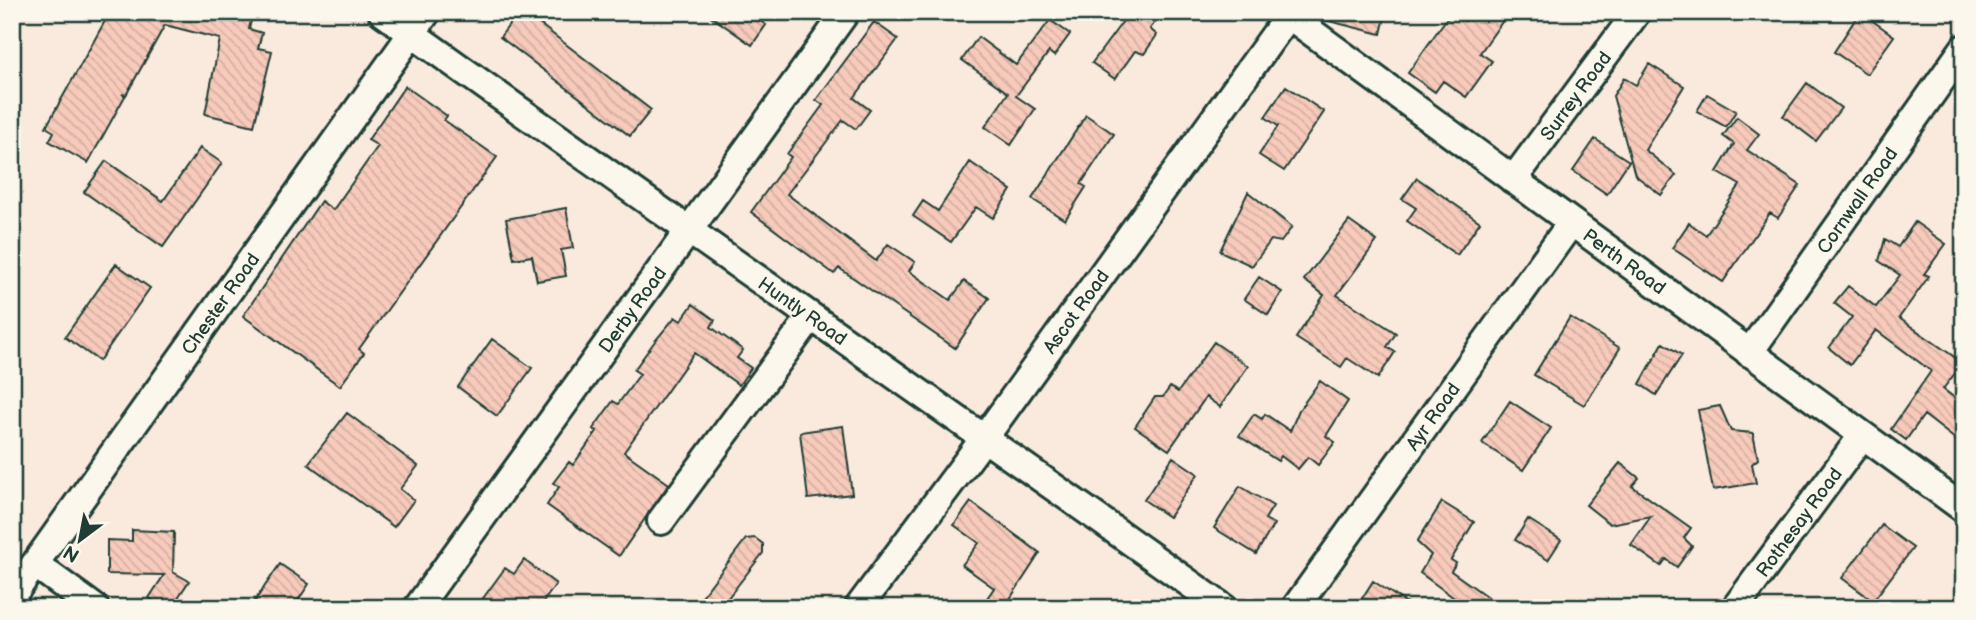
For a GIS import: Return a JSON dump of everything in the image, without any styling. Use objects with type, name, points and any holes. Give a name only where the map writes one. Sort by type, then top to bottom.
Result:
[{"type":"street","name":"Huntly Road","points":[[382,12],[419,23],[690,232],[810,318],[985,437],[1224,608]]},
{"type":"street","name":"Derby Road","points":[[416,608],[690,232],[846,12]]},
{"type":"street","name":"Surrey Road","points":[[1513,180],[1637,12]]},
{"type":"street","name":"Perth Road","points":[[1288,13],[1964,509]]},
{"type":"street","name":"Ascot Road","points":[[858,608],[985,437],[1288,13]]},
{"type":"street","name":"Chester Road","points":[[12,596],[419,23]]},
{"type":"street","name":"Cornwall Road","points":[[1749,353],[1964,48]]},
{"type":"street","name":"Ayr Road","points":[[1295,608],[1571,223]]},
{"type":"street","points":[[661,521],[810,318]]},
{"type":"street","name":"Rothesay Road","points":[[1735,608],[1862,436]]},
{"type":"street","points":[[36,565],[95,608]]},
{"type":"building","points":[[110,12],[253,12],[249,29],[262,33],[258,48],[272,51],[254,126],[205,114],[220,39],[165,25],[126,95],[122,94],[125,96],[88,163],[49,141],[54,132],[46,127]]},
{"type":"building","points":[[519,12],[524,12],[651,110],[630,136],[500,37]]},
{"type":"building","points":[[705,12],[747,12],[766,25],[752,45]]},
{"type":"building","points":[[1136,12],[1162,12],[1150,29],[1157,35],[1144,54],[1135,51],[1115,79],[1092,63],[1126,17],[1131,20]]},
{"type":"building","points":[[1322,12],[1386,12],[1381,34],[1321,19]]},
{"type":"building","points":[[1451,12],[1465,21],[1472,12],[1509,12],[1480,53],[1492,61],[1466,97],[1443,81],[1435,92],[1408,73]]},
{"type":"building","points":[[1860,12],[1894,36],[1867,74],[1834,52]]},
{"type":"building","points":[[1050,20],[1070,34],[1054,56],[1049,52],[1016,96],[1035,109],[1011,145],[985,127],[1008,93],[962,60],[978,37],[1016,65]]},
{"type":"building","points":[[874,22],[898,39],[854,98],[870,110],[856,129],[843,120],[787,194],[876,261],[888,244],[915,262],[909,271],[950,300],[964,281],[989,298],[955,348],[839,268],[834,274],[751,212],[791,157],[787,154],[823,105],[816,100]]},
{"type":"building","points":[[1649,64],[1684,86],[1645,150],[1676,175],[1661,195],[1635,175],[1613,96],[1624,78],[1636,85]]},
{"type":"building","points":[[1807,83],[1841,108],[1816,141],[1783,116]]},
{"type":"building","points":[[405,86],[447,116],[444,120],[497,157],[359,349],[364,353],[340,386],[243,316],[321,201],[333,210],[378,146],[368,140]]},
{"type":"building","points":[[1286,86],[1324,112],[1284,171],[1259,155],[1278,126],[1265,117]]},
{"type":"building","points":[[1707,94],[1736,111],[1726,127],[1697,111]]},
{"type":"building","points":[[1086,115],[1114,134],[1081,184],[1086,187],[1065,220],[1032,199]]},
{"type":"building","points":[[1737,117],[1759,134],[1747,150],[1800,185],[1778,218],[1770,213],[1723,282],[1672,248],[1689,223],[1706,235],[1740,185],[1717,172],[1734,144],[1723,136]]},
{"type":"building","points":[[1595,139],[1629,161],[1607,194],[1573,171]]},
{"type":"building","points":[[200,148],[222,163],[163,247],[84,192],[106,161],[163,201]]},
{"type":"building","points":[[970,162],[1011,190],[993,218],[976,207],[951,242],[913,216],[923,201],[938,211]]},
{"type":"building","points":[[1417,178],[1480,222],[1457,255],[1407,221],[1416,208],[1402,199]]},
{"type":"building","points":[[1248,192],[1292,227],[1281,242],[1271,240],[1252,266],[1220,251]]},
{"type":"building","points":[[566,208],[573,248],[561,250],[566,276],[537,281],[532,256],[514,259],[506,219]]},
{"type":"building","points":[[1349,221],[1377,241],[1337,295],[1396,333],[1387,347],[1395,352],[1378,378],[1347,358],[1341,367],[1296,338],[1324,295],[1304,280]]},
{"type":"building","points":[[1915,222],[1946,244],[1924,274],[1929,276],[1899,318],[1963,363],[1943,389],[1964,405],[1964,446],[1924,415],[1906,440],[1891,429],[1931,371],[1876,330],[1850,365],[1829,348],[1852,317],[1834,303],[1848,286],[1876,307],[1900,275],[1879,261],[1885,239],[1898,247]]},
{"type":"building","points":[[116,264],[150,288],[99,361],[65,337]]},
{"type":"building","points":[[1259,277],[1282,292],[1268,315],[1244,299]]},
{"type":"building","points":[[693,304],[715,320],[711,327],[743,350],[737,358],[751,368],[739,385],[694,353],[624,452],[669,484],[619,556],[547,505],[559,487],[553,483],[569,462],[573,465],[597,431],[593,429],[613,401],[618,404],[640,374],[634,370],[655,341],[675,317],[681,321]]},
{"type":"building","points":[[1570,317],[1620,348],[1584,405],[1534,375]]},
{"type":"building","points":[[492,339],[532,368],[497,416],[458,387]]},
{"type":"building","points":[[1214,342],[1248,366],[1220,407],[1206,397],[1169,450],[1135,427],[1155,397],[1163,397],[1170,387],[1178,392]]},
{"type":"building","points":[[1663,343],[1682,355],[1656,395],[1640,384]]},
{"type":"building","points":[[1320,381],[1348,401],[1326,436],[1335,442],[1318,465],[1308,457],[1298,469],[1281,456],[1278,461],[1239,436],[1254,414],[1262,419],[1265,414],[1290,431],[1299,410]]},
{"type":"building","points":[[1510,401],[1551,428],[1523,470],[1482,443]]},
{"type":"building","points":[[1720,406],[1731,431],[1753,433],[1758,459],[1752,464],[1756,483],[1713,490],[1698,410]]},
{"type":"building","points":[[347,413],[418,466],[400,489],[414,500],[394,527],[308,464]]},
{"type":"building","points":[[843,426],[852,494],[808,499],[800,432]]},
{"type":"building","points":[[1173,457],[1198,474],[1169,517],[1144,500]]},
{"type":"building","points":[[1620,463],[1639,478],[1632,486],[1691,528],[1684,538],[1692,546],[1677,567],[1666,559],[1661,566],[1631,545],[1651,516],[1610,524],[1586,505]]},
{"type":"building","points":[[1240,486],[1273,506],[1265,519],[1274,524],[1256,554],[1214,528]]},
{"type":"building","points":[[971,502],[1040,553],[1004,608],[995,608],[985,601],[994,588],[962,565],[979,543],[954,525]]},
{"type":"building","points":[[1442,502],[1474,522],[1451,560],[1456,563],[1451,571],[1503,608],[1468,608],[1420,573],[1431,555],[1417,542]]},
{"type":"building","points":[[1528,519],[1561,540],[1548,560],[1515,540]]},
{"type":"building","points":[[1882,525],[1913,548],[1873,601],[1842,578]]},
{"type":"building","points":[[132,530],[174,532],[173,572],[189,581],[171,608],[165,608],[149,598],[164,575],[107,574],[107,540],[132,541]]},
{"type":"building","points":[[755,538],[763,544],[763,553],[720,608],[693,608],[746,539]]},
{"type":"building","points":[[524,560],[556,584],[539,608],[476,608],[505,568],[514,574]]},
{"type":"building","points":[[280,564],[309,584],[293,608],[250,608]]},
{"type":"building","points":[[1373,581],[1414,608],[1356,608]]}]
